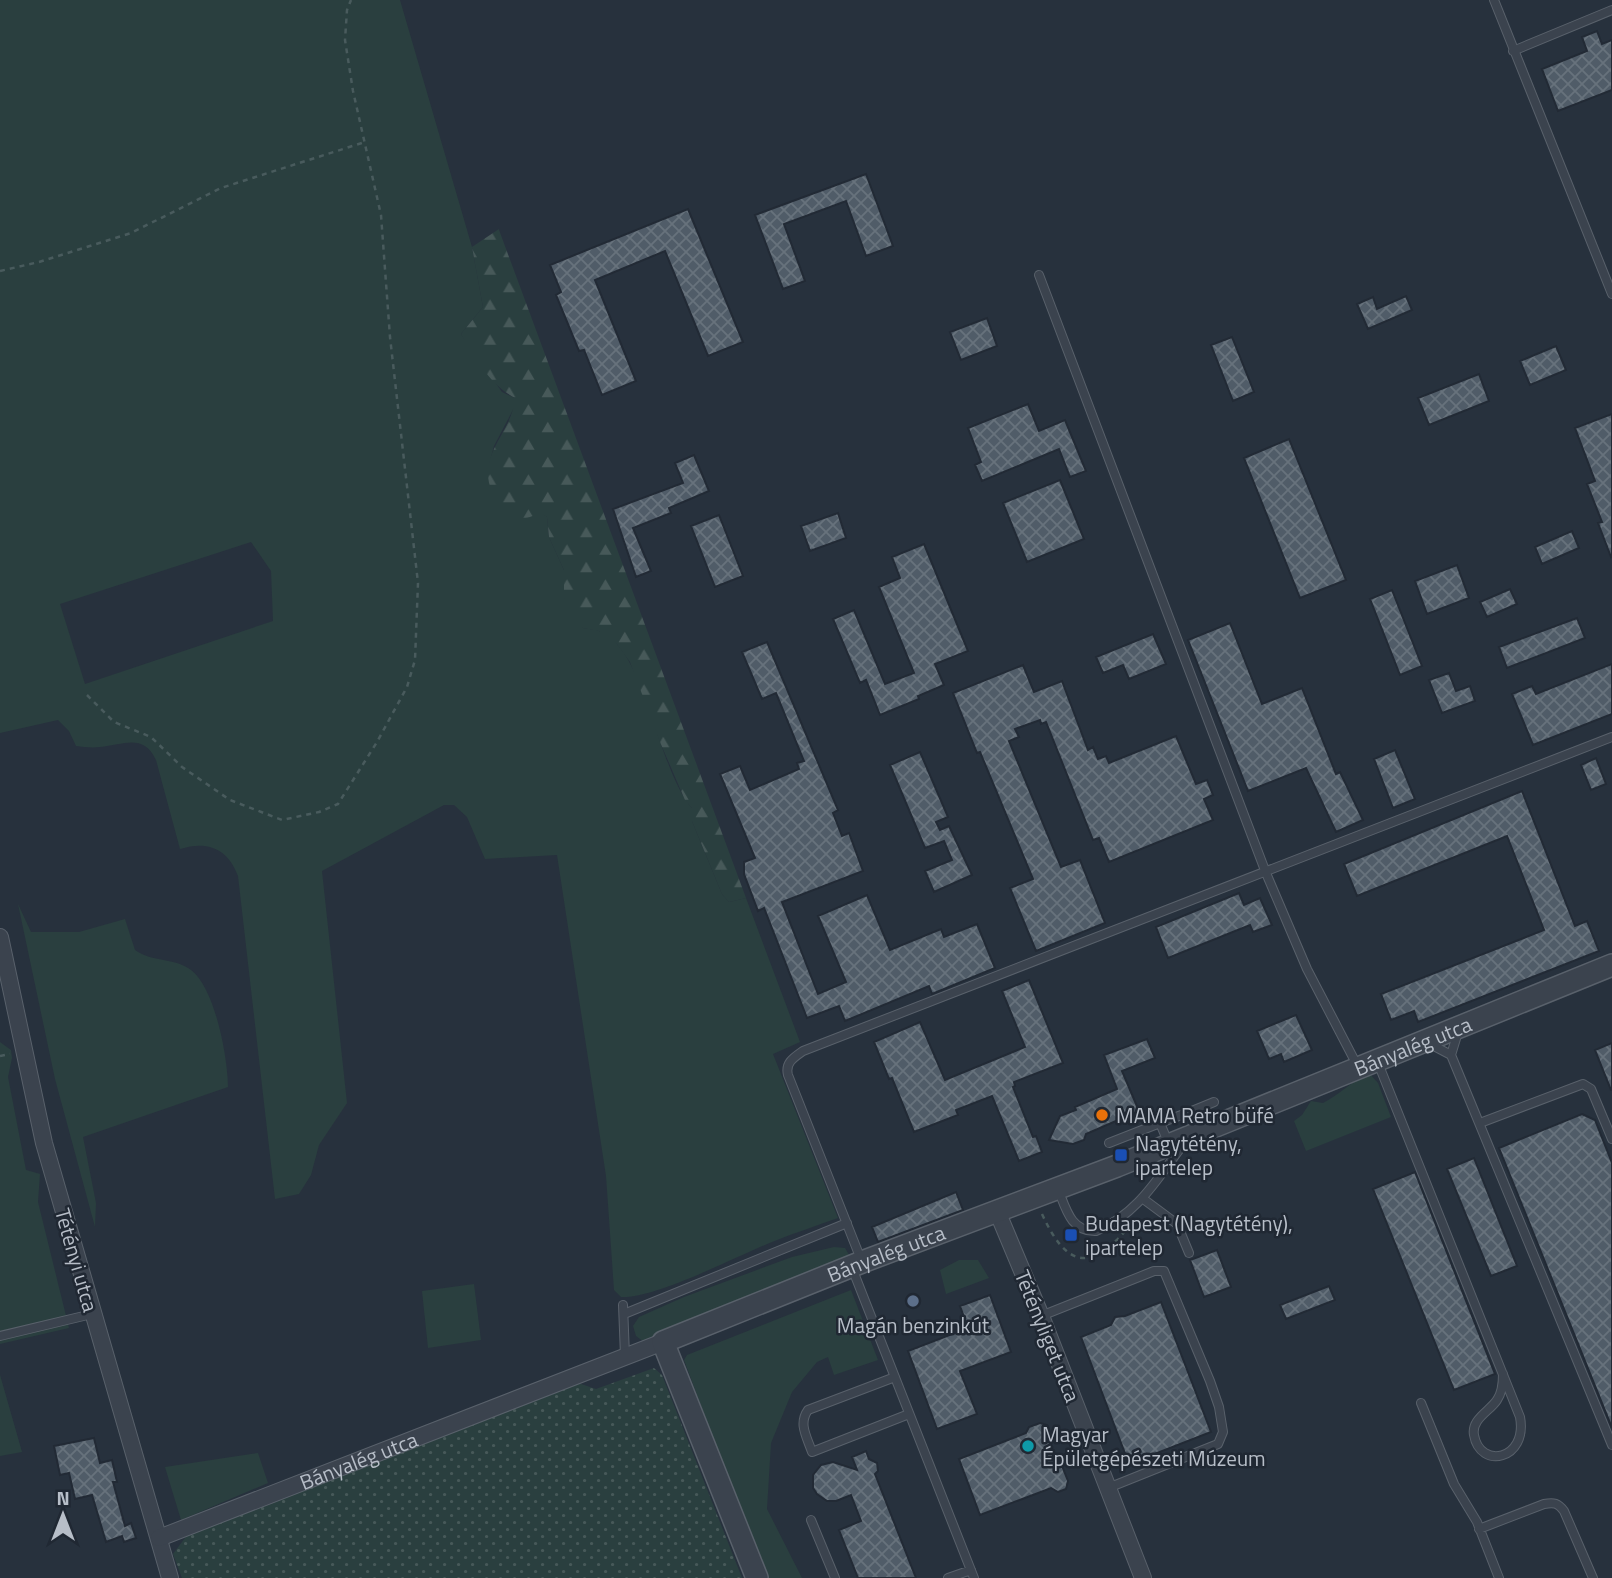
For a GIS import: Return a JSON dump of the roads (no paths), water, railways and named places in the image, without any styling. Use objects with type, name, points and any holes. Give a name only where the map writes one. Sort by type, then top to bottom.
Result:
[{"type":"street","name":"Tétényi utca","points":[[0,937],[44,1143],[170,1578]]},
{"type":"street","name":"Bányalég utca","points":[[159,1538],[856,1264],[1058,1189],[1612,965]]},
{"type":"street","name":"Tétényliget utca","points":[[996,1211],[1041,1316],[1143,1578]]},
{"type":"street","points":[[663,1342],[757,1578]]},
{"type":"lane","points":[[1494,0],[1612,294]]},
{"type":"lane","points":[[1513,51],[1612,10]]},
{"type":"lane","points":[[1039,275],[1266,873],[1307,969],[1368,1064],[1503,1374],[1520,1417],[1522,1429],[1518,1445],[1496,1457],[1482,1449],[1474,1435],[1474,1428],[1477,1420],[1496,1403],[1503,1374]]},
{"type":"lane","points":[[948,1578],[972,1574],[895,1377],[856,1264],[847,1223],[788,1075],[788,1065],[793,1058],[803,1051],[1612,737]]},
{"type":"lane","points":[[1451,1055],[1457,1034],[1465,1025]]},
{"type":"lane","points":[[1419,1043],[1432,1044],[1451,1055],[1612,1445]]},
{"type":"lane","points":[[1480,1122],[1583,1084],[1591,1089],[1612,1139]]},
{"type":"lane","points":[[1109,1143],[1213,1102]]},
{"type":"lane","points":[[1058,1189],[1075,1225],[1091,1231],[1107,1227],[1145,1201],[1186,1138],[1192,1111]]},
{"type":"lane","points":[[1160,1123],[1186,1138]]},
{"type":"lane","points":[[1145,1201],[1177,1224],[1189,1253]]},
{"type":"lane","points":[[625,1356],[623,1310],[847,1223]]},
{"type":"lane","points":[[1041,1316],[1154,1271],[1164,1271],[1210,1381],[1223,1432],[1218,1444],[1108,1488]]},
{"type":"lane","points":[[0,1336],[92,1314]]},
{"type":"lane","points":[[895,1377],[808,1410],[802,1418],[812,1452],[909,1414]]},
{"type":"lane","points":[[1421,1403],[1454,1484],[1479,1529],[1499,1578]]},
{"type":"lane","points":[[1479,1529],[1544,1504],[1559,1504],[1593,1578]]},
{"type":"lane","points":[[811,1520],[835,1578]]},
{"type":"place","name":"MAMA Retro büfé","points":[[1102,1115]]},
{"type":"place","name":"Nagytétény, ipartelep","points":[[1121,1155]]},
{"type":"place","name":"Budapest (Nagytétény), ipartelep","points":[[1071,1235]]},
{"type":"place","name":"Magán benzinkút","points":[[913,1301]]},
{"type":"place","name":"Magyar Épületgépészeti Múzeum","points":[[1028,1446]]}]
